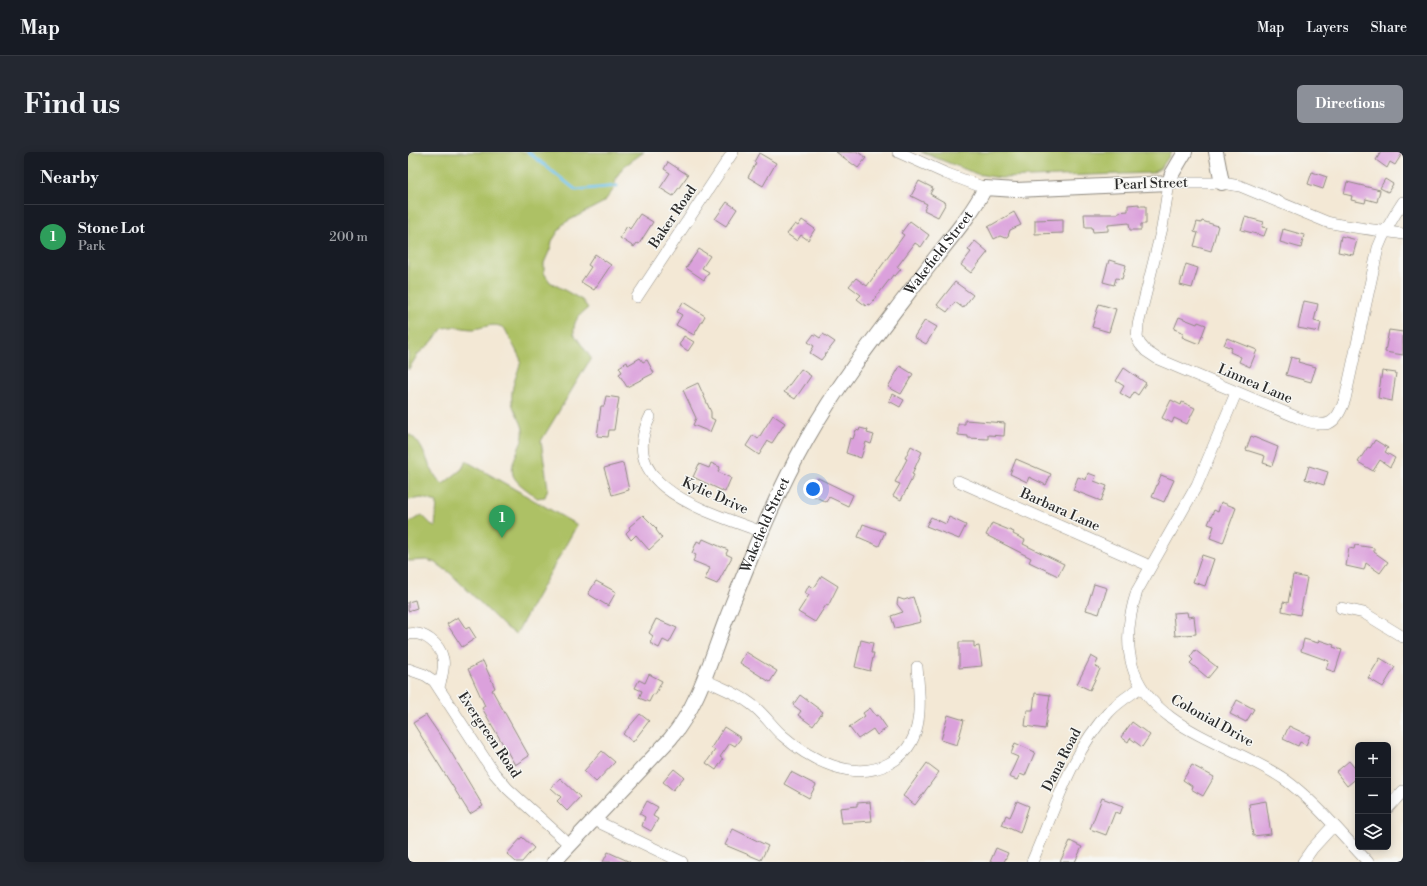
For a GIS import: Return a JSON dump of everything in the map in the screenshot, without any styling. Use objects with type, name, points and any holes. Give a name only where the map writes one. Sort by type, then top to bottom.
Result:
[{"type":"street","name":"Baker Road","points":[[637,297],[733,152]]},
{"type":"street","name":"Pearl Street","points":[[898,152],[945,173],[985,188],[1016,190],[1169,183],[1222,183],[1253,190],[1327,222],[1403,234]]},
{"type":"street","points":[[1169,183],[1172,174],[1186,152]]},
{"type":"street","points":[[1216,152],[1222,183]]},
{"type":"street","name":"Linnea Lane","points":[[1169,183],[1166,211],[1139,318],[1137,338],[1143,348],[1158,359],[1236,393],[1313,424],[1324,425],[1330,424],[1335,419],[1345,399],[1374,261],[1386,231],[1403,202]]},
{"type":"street","name":"Wakefield Street","points":[[554,862],[678,730],[686,717],[703,679],[762,532],[794,462],[833,394],[870,342],[952,235],[985,188]]},
{"type":"street","name":"Colonial Drive","points":[[1236,393],[1197,485],[1150,566],[1132,606],[1128,630],[1129,655],[1133,671],[1151,702],[1173,719],[1270,770],[1284,780],[1305,796],[1333,826],[1354,840],[1368,862]]},
{"type":"street","name":"Kylie Drive","points":[[650,417],[643,434],[642,449],[649,468],[663,487],[687,502],[762,532]]},
{"type":"street","name":"Barbara Lane","points":[[958,481],[1150,566]]},
{"type":"street","points":[[1341,608],[1364,612],[1403,637]]},
{"type":"street","name":"Evergreen Road","points":[[408,634],[415,634],[428,638],[440,652],[444,662],[439,687]]},
{"type":"street","points":[[703,679],[750,703],[783,736],[817,758],[843,770],[865,771],[878,769],[893,762],[906,750],[914,739],[919,715],[917,668]]},
{"type":"street","name":"Evergreen Road","points":[[408,669],[430,678],[439,687],[494,773],[508,789],[570,845]]},
{"type":"street","name":"Dana Road","points":[[1032,862],[1074,766],[1092,733],[1110,710],[1141,687]]},
{"type":"street","points":[[1391,805],[1403,791]]},
{"type":"street","points":[[594,820],[682,862]]},
{"type":"street","points":[[1303,862],[1312,849],[1333,826]]},
{"type":"green space","points":[[408,152],[644,152],[623,167],[616,178],[614,189],[604,202],[563,224],[552,241],[544,263],[544,273],[550,282],[582,300],[588,308],[575,322],[574,334],[591,358],[541,441],[548,488],[545,497],[537,498],[520,484],[513,475],[512,470],[514,461],[523,436],[521,423],[512,402],[513,386],[521,360],[505,329],[497,325],[493,325],[473,329],[454,327],[442,329],[432,342],[418,354],[408,370]]},
{"type":"green space","points":[[921,152],[1172,152],[1161,168],[1152,173],[1000,178],[977,174]]},
{"type":"green space","points":[[408,434],[419,444],[433,473],[443,484],[462,469],[466,461],[577,525],[516,634],[504,626],[450,573],[436,563],[427,560],[408,561],[408,523],[422,515],[435,528],[437,502],[422,498],[408,500]]},
{"type":"building","points":[[836,152],[858,152],[866,158],[858,168]]},
{"type":"building","points":[[1381,152],[1403,152],[1395,165],[1390,162],[1387,168],[1376,160]]},
{"type":"building","points":[[759,153],[776,163],[763,186],[748,177],[756,163],[754,162]]},
{"type":"building","points":[[668,162],[688,175],[673,196],[660,188],[670,173],[664,169]]},
{"type":"building","points":[[1312,172],[1327,177],[1323,189],[1308,184]]},
{"type":"building","points":[[1385,179],[1393,184],[1388,192],[1380,188]]},
{"type":"building","points":[[919,181],[933,188],[930,194],[946,203],[938,217],[924,210],[927,204],[911,196]]},
{"type":"building","points":[[1347,182],[1380,190],[1377,202],[1366,199],[1365,203],[1351,200],[1352,196],[1344,194]]},
{"type":"building","points":[[727,202],[737,209],[726,226],[715,219]]},
{"type":"building","points":[[1139,204],[1139,206],[1146,206],[1146,224],[1141,224],[1141,230],[1130,230],[1129,223],[1108,225],[1108,231],[1093,232],[1092,227],[1085,227],[1084,214],[1118,214],[1118,212],[1128,211],[1128,205]]},
{"type":"building","points":[[1014,212],[1021,225],[1010,230],[1008,236],[1005,238],[1000,236],[994,239],[988,227]]},
{"type":"building","points":[[640,214],[653,222],[639,244],[637,243],[634,247],[620,238],[627,226],[630,229]]},
{"type":"building","points":[[1245,217],[1264,222],[1262,227],[1267,228],[1264,236],[1241,230]]},
{"type":"building","points":[[1063,219],[1063,233],[1035,234],[1035,220]]},
{"type":"building","points":[[802,220],[815,229],[808,240],[801,235],[797,241],[787,234],[795,224],[798,226]]},
{"type":"building","points":[[910,221],[929,235],[921,247],[915,243],[897,267],[901,269],[895,276],[893,275],[870,305],[868,304],[866,306],[857,299],[861,295],[849,286],[856,278],[867,286],[904,235],[901,233]]},
{"type":"building","points":[[1202,221],[1218,226],[1211,251],[1194,246],[1198,233],[1194,232],[1197,222],[1201,223]]},
{"type":"building","points":[[1283,229],[1304,235],[1301,248],[1280,242]]},
{"type":"building","points":[[1341,236],[1357,240],[1353,255],[1338,252]]},
{"type":"building","points":[[975,241],[988,252],[971,273],[961,265],[971,252],[968,250]]},
{"type":"building","points":[[699,249],[710,256],[702,268],[709,272],[704,280],[686,268]]},
{"type":"building","points":[[595,254],[611,265],[594,290],[581,282],[591,267],[588,265]]},
{"type":"building","points":[[1109,260],[1126,265],[1122,279],[1116,278],[1114,285],[1103,282]]},
{"type":"building","points":[[1186,264],[1198,268],[1192,288],[1180,285]]},
{"type":"building","points":[[955,282],[973,295],[963,308],[955,302],[947,312],[937,305]]},
{"type":"building","points":[[1304,301],[1318,304],[1314,321],[1321,323],[1319,332],[1298,328]]},
{"type":"building","points":[[683,302],[705,316],[694,335],[676,325],[682,315],[677,312]]},
{"type":"building","points":[[1099,304],[1116,309],[1109,332],[1092,327]]},
{"type":"building","points":[[1179,317],[1197,324],[1198,322],[1206,325],[1199,344],[1182,337],[1184,333],[1174,329]]},
{"type":"building","points":[[925,320],[937,327],[926,344],[914,337]]},
{"type":"building","points":[[1389,330],[1403,332],[1403,355],[1385,352]]},
{"type":"building","points":[[814,334],[820,338],[823,334],[835,342],[821,360],[810,353],[814,346],[808,342]]},
{"type":"building","points":[[684,336],[694,342],[688,351],[679,345]]},
{"type":"building","points":[[1227,338],[1257,350],[1250,367],[1239,362],[1241,357],[1230,352],[1232,348],[1224,345]]},
{"type":"building","points":[[1291,357],[1299,359],[1298,362],[1316,367],[1311,382],[1286,375]]},
{"type":"building","points":[[640,358],[643,362],[647,360],[654,373],[627,387],[619,374],[622,372],[619,367],[627,362],[628,365]]},
{"type":"building","points":[[900,366],[913,374],[901,394],[888,387]]},
{"type":"building","points":[[1124,368],[1146,383],[1138,395],[1134,392],[1130,399],[1120,393],[1124,386],[1116,381]]},
{"type":"building","points":[[801,369],[811,376],[795,399],[784,392]]},
{"type":"building","points":[[1382,371],[1396,373],[1392,401],[1378,398]]},
{"type":"building","points":[[698,383],[711,412],[711,418],[715,420],[710,432],[693,425],[696,418],[683,390]]},
{"type":"building","points":[[893,394],[904,400],[900,407],[889,401]]},
{"type":"building","points":[[606,396],[619,398],[614,430],[609,430],[608,437],[597,436],[601,406],[604,406]]},
{"type":"building","points":[[1171,400],[1181,405],[1182,402],[1195,408],[1187,424],[1174,418],[1172,423],[1162,418]]},
{"type":"building","points":[[773,415],[785,423],[772,443],[768,441],[759,455],[746,446],[753,435],[758,439]]},
{"type":"building","points":[[965,420],[1005,423],[1004,436],[988,435],[988,439],[968,438],[968,436],[958,435],[958,424],[965,424]]},
{"type":"building","points":[[860,428],[868,430],[867,433],[874,435],[871,444],[866,442],[861,458],[846,453],[850,438],[853,439],[856,430],[859,431]]},
{"type":"building","points":[[1251,436],[1278,447],[1272,466],[1263,463],[1265,456],[1246,450]]},
{"type":"building","points":[[1375,440],[1388,448],[1385,452],[1395,458],[1390,467],[1380,460],[1373,471],[1358,462],[1368,447],[1370,448]]},
{"type":"building","points":[[911,446],[922,452],[912,474],[914,475],[901,500],[893,496],[900,484],[895,482],[907,459],[905,458]]},
{"type":"building","points":[[1016,459],[1051,474],[1046,485],[1029,477],[1027,482],[1010,474]]},
{"type":"building","points":[[623,463],[629,490],[612,495],[604,468]]},
{"type":"building","points":[[711,463],[720,467],[718,472],[731,478],[725,492],[693,477],[699,464],[709,468]]},
{"type":"building","points":[[1309,466],[1328,472],[1324,485],[1305,479]]},
{"type":"building","points":[[1088,473],[1096,476],[1094,481],[1107,486],[1101,501],[1073,490],[1078,477],[1086,480]]},
{"type":"building","points":[[1161,475],[1174,480],[1164,502],[1152,497]]},
{"type":"building","points":[[818,478],[853,495],[848,506],[829,497],[826,502],[810,494]]},
{"type":"building","points":[[1221,502],[1236,508],[1223,543],[1210,538],[1214,526],[1208,524],[1214,510],[1218,512]]},
{"type":"building","points":[[643,515],[657,529],[656,530],[662,538],[649,550],[636,535],[631,540],[626,533],[630,529],[629,527]]},
{"type":"building","points":[[931,517],[946,524],[949,517],[966,525],[959,539],[926,526]]},
{"type":"building","points":[[992,523],[1014,532],[1013,534],[1025,540],[1023,544],[1064,564],[1058,576],[1029,562],[1031,558],[986,535]]},
{"type":"building","points":[[863,524],[885,532],[879,546],[858,537]]},
{"type":"building","points":[[703,539],[728,550],[726,554],[732,557],[717,584],[705,579],[710,568],[693,561],[696,555],[692,553],[697,541],[701,543]]},
{"type":"building","points":[[1355,545],[1374,548],[1374,552],[1388,562],[1380,573],[1366,563],[1364,570],[1346,566],[1349,548],[1354,549]]},
{"type":"building","points":[[1202,555],[1214,559],[1205,586],[1193,582]]},
{"type":"building","points":[[1293,575],[1307,578],[1300,615],[1282,611],[1283,602],[1288,603]]},
{"type":"building","points":[[822,576],[838,586],[828,606],[826,605],[815,622],[798,612],[809,595],[805,593],[809,585],[814,588]]},
{"type":"building","points":[[596,581],[616,592],[608,606],[588,594]]},
{"type":"building","points":[[1094,584],[1107,588],[1099,614],[1086,610]]},
{"type":"building","points":[[913,597],[921,622],[895,628],[891,616],[903,612],[897,604],[898,598],[904,600]]},
{"type":"building","points":[[415,600],[417,608],[408,611],[408,602]]},
{"type":"building","points":[[1187,612],[1188,617],[1194,616],[1196,634],[1175,636],[1173,613]]},
{"type":"building","points":[[458,617],[466,629],[469,627],[476,638],[462,647],[447,624]]},
{"type":"building","points":[[656,619],[677,628],[669,643],[663,640],[659,648],[650,643],[653,636],[649,633]]},
{"type":"building","points":[[1304,639],[1318,643],[1319,640],[1334,645],[1333,647],[1342,650],[1335,672],[1326,669],[1329,661],[1301,651]]},
{"type":"building","points":[[861,640],[873,643],[871,653],[874,653],[870,671],[855,667]]},
{"type":"building","points":[[959,642],[974,642],[974,647],[979,646],[982,666],[959,668]]},
{"type":"building","points":[[1195,650],[1217,667],[1208,678],[1190,663],[1193,660],[1190,657]]},
{"type":"building","points":[[746,652],[777,671],[770,682],[740,663]]},
{"type":"building","points":[[1091,656],[1098,660],[1095,666],[1100,669],[1090,690],[1077,684]]},
{"type":"building","points":[[1380,658],[1395,667],[1383,687],[1368,678]]},
{"type":"building","points":[[483,661],[495,688],[492,690],[529,756],[515,765],[482,708],[485,706],[468,669]]},
{"type":"building","points":[[649,674],[662,681],[655,695],[653,694],[649,702],[639,698],[642,691],[635,688],[639,680],[645,683]]},
{"type":"building","points":[[1035,693],[1050,695],[1045,729],[1025,726],[1027,710],[1033,710]]},
{"type":"building","points":[[800,695],[823,712],[813,726],[798,715],[801,711],[793,705]]},
{"type":"building","points":[[1237,700],[1254,709],[1246,722],[1230,714]]},
{"type":"building","points":[[870,708],[876,716],[878,715],[887,728],[877,735],[873,729],[858,739],[849,727],[865,716],[863,713]]},
{"type":"building","points":[[640,714],[649,721],[633,742],[623,734]]},
{"type":"building","points":[[426,715],[448,747],[483,806],[470,814],[413,723]]},
{"type":"building","points":[[948,715],[964,720],[957,745],[941,740]]},
{"type":"building","points":[[1132,722],[1150,735],[1142,747],[1130,738],[1128,742],[1121,737]]},
{"type":"building","points":[[1289,726],[1310,736],[1306,745],[1300,742],[1298,746],[1283,739]]},
{"type":"building","points":[[724,727],[741,738],[735,746],[730,743],[720,757],[723,759],[716,770],[706,763],[715,750],[711,748]]},
{"type":"building","points":[[1015,743],[1035,752],[1025,776],[1020,774],[1017,780],[1009,777],[1018,757],[1011,754]]},
{"type":"building","points":[[602,751],[615,762],[596,782],[584,771]]},
{"type":"building","points":[[1349,761],[1355,768],[1355,779],[1347,786],[1336,772]]},
{"type":"building","points":[[927,763],[939,772],[915,805],[903,796]]},
{"type":"building","points":[[1192,765],[1214,777],[1203,796],[1191,789],[1192,786],[1183,780]]},
{"type":"building","points":[[674,769],[684,777],[673,790],[663,782]]},
{"type":"building","points":[[791,772],[816,785],[809,798],[784,784]]},
{"type":"building","points":[[560,778],[580,797],[567,811],[557,801],[561,797],[551,788]]},
{"type":"building","points":[[1102,798],[1123,806],[1120,814],[1115,812],[1106,835],[1090,829]]},
{"type":"building","points":[[647,801],[658,807],[653,816],[658,819],[651,831],[642,826],[645,817],[640,814]]},
{"type":"building","points":[[1017,801],[1029,806],[1020,833],[1002,825],[1006,815],[1010,817]]},
{"type":"building","points":[[1266,801],[1271,834],[1253,836],[1249,804]]},
{"type":"building","points":[[870,802],[872,821],[842,823],[840,808],[857,806],[857,803]]},
{"type":"building","points":[[733,829],[768,846],[761,860],[725,845]]},
{"type":"building","points":[[522,837],[534,848],[522,862],[516,862],[507,854]]},
{"type":"building","points":[[1070,841],[1082,847],[1075,862],[1060,862]]},
{"type":"building","points":[[996,848],[1008,853],[1004,862],[990,862]]},
{"type":"building","points":[[608,852],[630,862],[603,862]]},
{"type":"waterway","points":[[528,152],[576,190],[617,186]]},
{"type":"place","name":"Stone Lot","points":[[502,538]]}]
